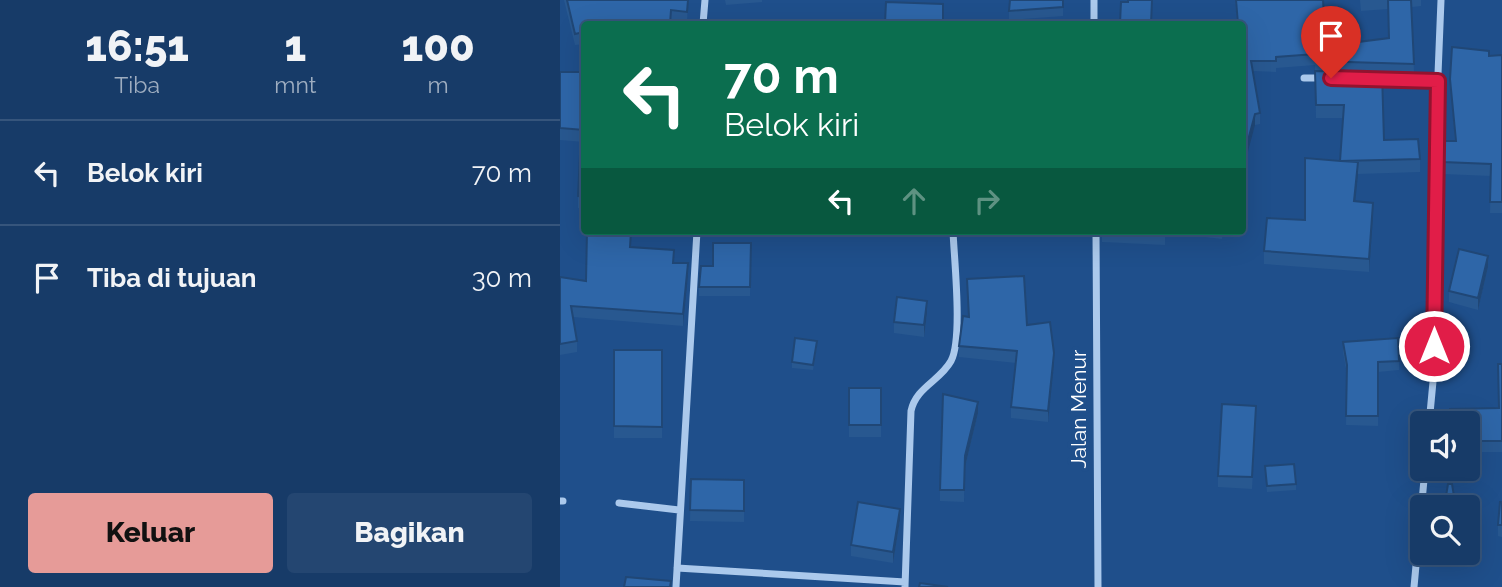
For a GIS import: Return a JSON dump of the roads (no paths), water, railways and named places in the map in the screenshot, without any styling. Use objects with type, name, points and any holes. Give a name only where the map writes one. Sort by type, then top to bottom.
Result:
[{"type":"street","points":[[703,21],[705,0]]},
{"type":"street","points":[[1094,0],[1094,21]]},
{"type":"street","points":[[1430,411],[1434,371],[1441,0]]},
{"type":"street","points":[[1304,78],[1331,78]]},
{"type":"street","points":[[1371,79],[1438,81]]},
{"type":"street","points":[[676,587],[697,235]]},
{"type":"street","points":[[677,568],[905,584],[911,411],[920,391],[950,363],[953,354],[956,324],[953,235]]},
{"type":"street","name":"Jalan Menur","points":[[1096,235],[1098,587]]},
{"type":"street","points":[[1414,587],[1424,481]]},
{"type":"street","points":[[619,503],[679,510]]}]
